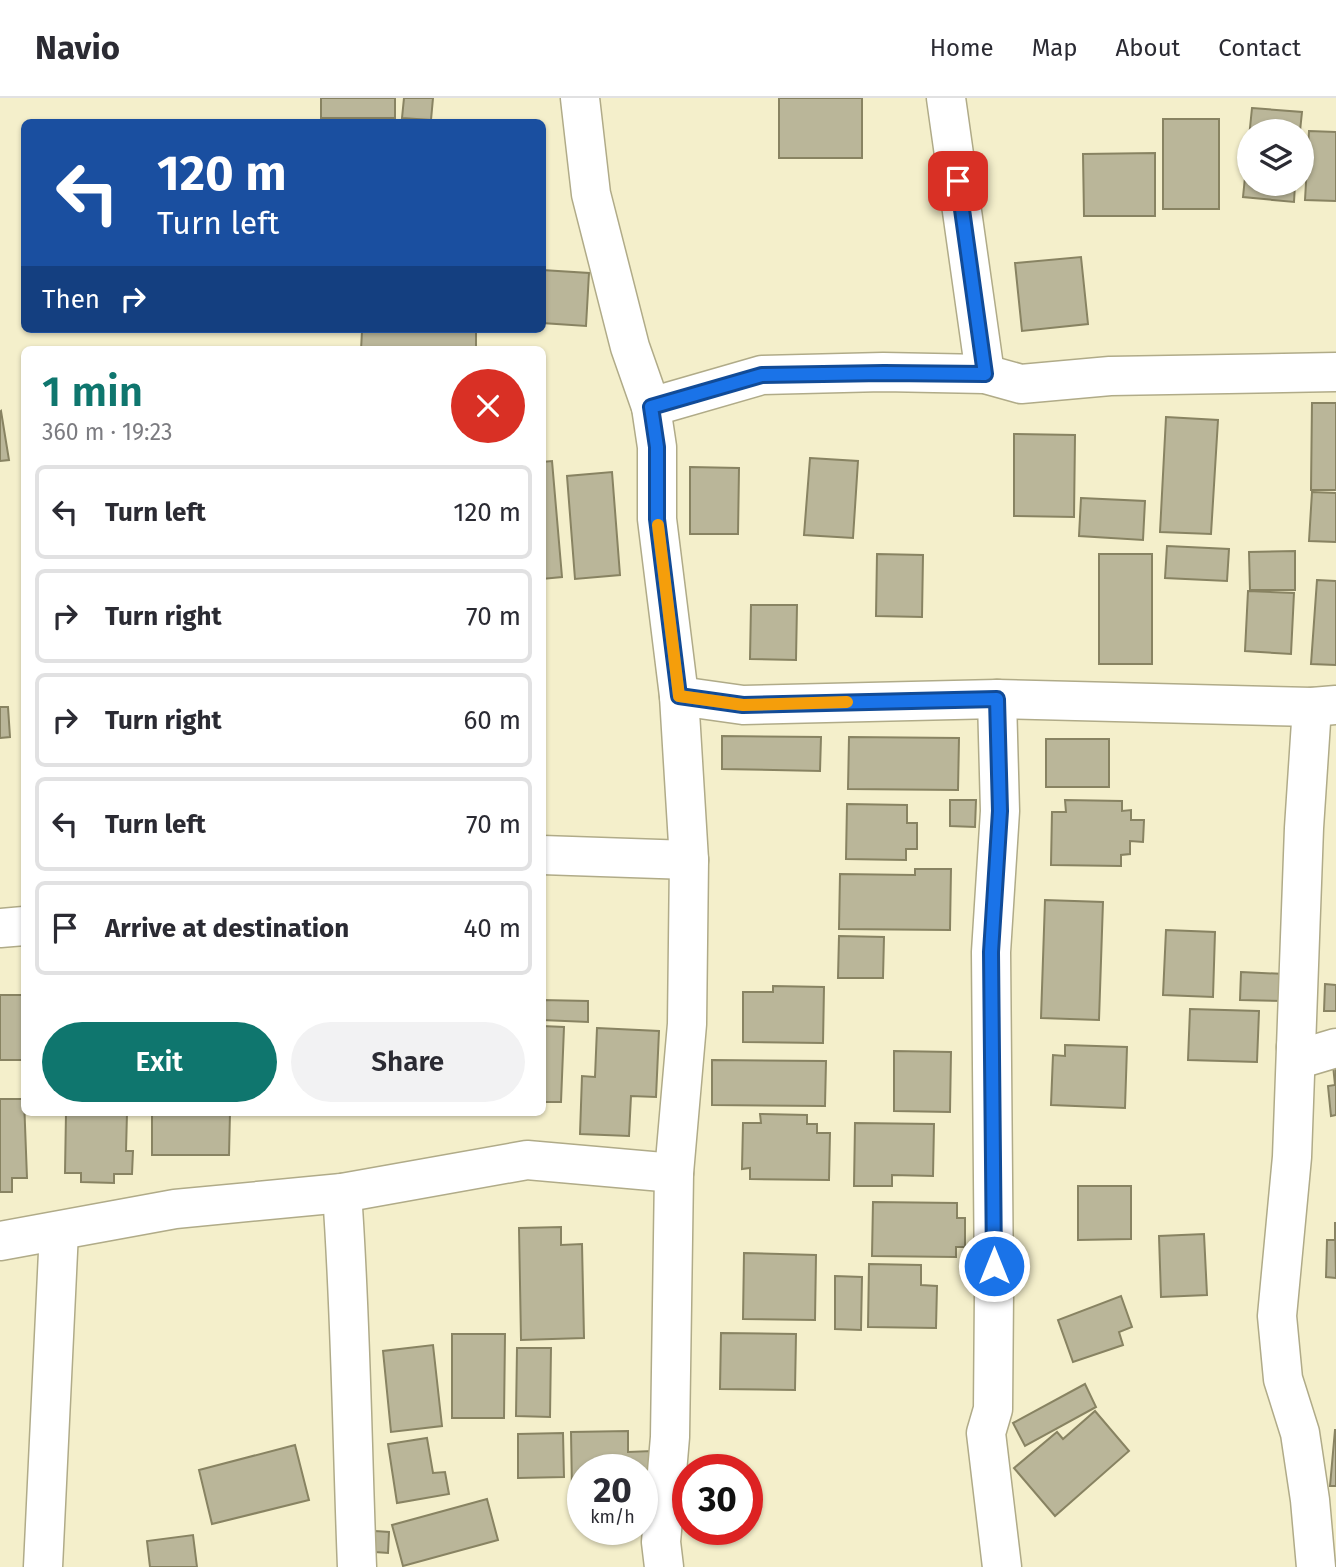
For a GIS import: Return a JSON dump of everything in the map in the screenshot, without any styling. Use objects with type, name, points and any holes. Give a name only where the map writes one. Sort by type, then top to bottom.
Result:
[{"type":"street","points":[[580,98],[591,194],[630,348],[651,407],[657,447],[657,519],[679,696],[689,860],[687,1024],[674,1173],[670,1437],[662,1542],[664,1567]]},
{"type":"street","points":[[946,98],[985,374]]},
{"type":"street","points":[[651,407],[762,375],[985,374],[1021,384],[1110,376],[1336,372]]},
{"type":"street","points":[[679,696],[743,705],[997,699],[1324,706],[1304,828],[1292,1157],[1277,1316],[1283,1379],[1300,1433],[1316,1567]]},
{"type":"street","points":[[997,699],[1000,811],[991,952],[993,1409],[986,1433],[1002,1567]]},
{"type":"street","points":[[546,855],[689,860]]},
{"type":"street","points":[[0,928],[21,926]]},
{"type":"street","points":[[1296,1047],[1299,1059],[1336,1048]]},
{"type":"street","points":[[0,1241],[175,1209],[342,1192],[527,1160],[674,1173]]},
{"type":"street","points":[[342,1192],[349,1285],[351,1438],[357,1567]]},
{"type":"street","points":[[43,1567],[60,1231]]},
{"type":"building","points":[[321,98],[395,98],[395,118],[321,118]]},
{"type":"building","points":[[404,98],[433,98],[431,119],[402,118]]},
{"type":"building","points":[[779,98],[862,98],[862,158],[779,158]]},
{"type":"building","points":[[1252,108],[1302,112],[1301,119],[1251,119]]},
{"type":"building","points":[[1163,119],[1219,119],[1219,209],[1163,209]]},
{"type":"building","points":[[1314,131],[1336,132],[1336,201],[1305,200],[1305,196],[1314,196]]},
{"type":"building","points":[[1155,153],[1155,216],[1084,216],[1083,154]]},
{"type":"building","points":[[1243,196],[1294,196],[1294,202]]},
{"type":"building","points":[[1081,257],[1088,324],[1022,331],[1015,263]]},
{"type":"building","points":[[546,270],[589,273],[586,326],[546,323]]},
{"type":"building","points":[[362,333],[476,333],[476,346],[361,346]]},
{"type":"building","points":[[1312,403],[1336,403],[1336,490],[1311,490]]},
{"type":"building","points":[[0,412],[9,460],[0,461]]},
{"type":"building","points":[[1166,417],[1218,420],[1211,534],[1160,532]]},
{"type":"building","points":[[1014,434],[1075,435],[1074,517],[1014,516]]},
{"type":"building","points":[[810,458],[858,461],[853,538],[804,535]]},
{"type":"building","points":[[552,461],[562,577],[546,579],[546,462]]},
{"type":"building","points":[[690,467],[739,468],[738,534],[690,534]]},
{"type":"building","points":[[612,472],[620,575],[575,579],[567,476]]},
{"type":"building","points":[[1312,492],[1336,493],[1336,542],[1309,541]]},
{"type":"building","points":[[1081,498],[1145,501],[1143,540],[1079,536]]},
{"type":"building","points":[[1167,546],[1229,549],[1227,581],[1165,578]]},
{"type":"building","points":[[1295,551],[1295,590],[1250,590],[1249,552]]},
{"type":"building","points":[[877,554],[923,555],[922,617],[876,616]]},
{"type":"building","points":[[1099,554],[1152,554],[1152,664],[1099,664]]},
{"type":"building","points":[[1317,580],[1336,581],[1336,665],[1311,664]]},
{"type":"building","points":[[1248,591],[1294,593],[1291,654],[1245,651]]},
{"type":"building","points":[[751,605],[797,605],[796,660],[750,659]]},
{"type":"building","points":[[0,707],[8,707],[10,737],[0,738]]},
{"type":"building","points":[[722,736],[821,737],[820,771],[722,769]]},
{"type":"building","points":[[849,737],[959,738],[958,790],[848,789]]},
{"type":"building","points":[[1046,739],[1109,739],[1109,787],[1046,787]]},
{"type":"building","points":[[950,800],[976,800],[975,827],[950,826]]},
{"type":"building","points":[[1065,800],[1122,801],[1122,811],[1131,810],[1131,820],[1144,820],[1143,842],[1130,841],[1130,854],[1121,855],[1121,866],[1051,865],[1052,812],[1066,812]]},
{"type":"building","points":[[847,804],[907,805],[907,823],[917,823],[917,849],[906,849],[906,860],[846,859]]},
{"type":"building","points":[[915,869],[951,869],[950,930],[839,929],[840,874],[915,875]]},
{"type":"building","points":[[1045,900],[1103,902],[1099,1020],[1041,1018]]},
{"type":"building","points":[[1166,930],[1215,932],[1213,997],[1163,995]]},
{"type":"building","points":[[839,936],[884,937],[883,978],[838,978]]},
{"type":"building","points":[[1241,972],[1285,974],[1284,1001],[1240,1000]]},
{"type":"building","points":[[1325,984],[1336,985],[1336,1011],[1324,1011]]},
{"type":"building","points":[[773,986],[824,987],[823,1043],[743,1042],[743,992],[773,992]]},
{"type":"building","points":[[0,995],[21,995],[21,1060],[0,1060]]},
{"type":"building","points":[[546,1000],[588,1001],[588,1022],[546,1020]]},
{"type":"building","points":[[1190,1009],[1259,1011],[1257,1062],[1188,1060]]},
{"type":"building","points":[[546,1026],[564,1027],[561,1102],[546,1102]]},
{"type":"building","points":[[597,1028],[659,1031],[656,1097],[631,1096],[629,1136],[580,1134],[582,1076],[595,1077]]},
{"type":"building","points":[[1065,1045],[1127,1047],[1125,1108],[1051,1105],[1053,1055],[1065,1056]]},
{"type":"building","points":[[894,1051],[951,1052],[950,1112],[894,1111]]},
{"type":"building","points":[[1336,1054],[1336,1115],[1331,1116],[1328,1086],[1335,1085],[1332,1055]]},
{"type":"building","points":[[712,1060],[826,1061],[825,1106],[712,1105]]},
{"type":"building","points":[[0,1099],[21,1099],[21,1116],[25,1116],[27,1178],[12,1178],[12,1192],[0,1192]]},
{"type":"building","points":[[760,1114],[807,1115],[807,1124],[817,1124],[817,1133],[830,1133],[829,1180],[750,1179],[750,1168],[742,1169],[743,1123],[761,1123]]},
{"type":"building","points":[[66,1116],[127,1116],[126,1151],[133,1151],[132,1174],[114,1174],[114,1183],[81,1182],[81,1173],[65,1173]]},
{"type":"building","points":[[152,1116],[230,1116],[229,1155],[152,1155]]},
{"type":"building","points":[[855,1123],[934,1124],[933,1176],[892,1175],[892,1186],[854,1186]]},
{"type":"building","points":[[1078,1186],[1131,1186],[1131,1239],[1078,1240]]},
{"type":"building","points":[[873,1202],[957,1203],[957,1218],[965,1218],[965,1247],[956,1247],[956,1257],[872,1256]]},
{"type":"building","points":[[1335,1222],[1336,1278],[1326,1277],[1327,1240],[1335,1240]]},
{"type":"building","points":[[561,1227],[561,1245],[582,1244],[584,1338],[521,1340],[519,1228]]},
{"type":"building","points":[[1204,1234],[1207,1295],[1161,1297],[1159,1236]]},
{"type":"building","points":[[744,1253],[816,1255],[815,1320],[743,1319]]},
{"type":"building","points":[[869,1264],[921,1265],[921,1285],[937,1286],[936,1328],[868,1327]]},
{"type":"building","points":[[835,1276],[862,1277],[861,1330],[835,1329]]},
{"type":"building","points":[[1121,1296],[1132,1327],[1119,1332],[1123,1345],[1073,1362],[1058,1320]]},
{"type":"building","points":[[721,1333],[796,1334],[795,1390],[720,1389]]},
{"type":"building","points":[[452,1334],[505,1334],[504,1418],[452,1418]]},
{"type":"building","points":[[433,1345],[442,1426],[391,1432],[383,1351]]},
{"type":"building","points":[[517,1348],[551,1348],[550,1417],[516,1416]]},
{"type":"building","points":[[1085,1384],[1096,1407],[1025,1446],[1013,1423]]},
{"type":"building","points":[[1095,1411],[1129,1451],[1055,1516],[1014,1468],[1057,1432],[1063,1439]]},
{"type":"building","points":[[1335,1430],[1336,1486],[1330,1486]]},
{"type":"building","points":[[628,1431],[628,1452],[652,1451],[652,1454],[571,1454],[571,1432]]},
{"type":"building","points":[[563,1433],[564,1477],[518,1478],[518,1434]]},
{"type":"building","points":[[427,1438],[433,1473],[445,1472],[449,1494],[397,1503],[388,1444]]},
{"type":"building","points":[[295,1445],[309,1500],[212,1524],[199,1470]]},
{"type":"building","points":[[487,1499],[498,1540],[403,1566],[392,1525]]},
{"type":"building","points":[[375,1531],[389,1532],[388,1553],[375,1552]]},
{"type":"building","points":[[193,1535],[197,1567],[150,1567],[147,1541]]},
{"type":"slow traffic","points":[[658,525],[679,696],[743,705],[847,702]]},
{"type":"route","points":[[958,181],[985,374],[762,375],[651,407],[657,447],[657,519],[679,696],[743,705],[997,699],[1000,811],[991,952],[994,1266]]}]
